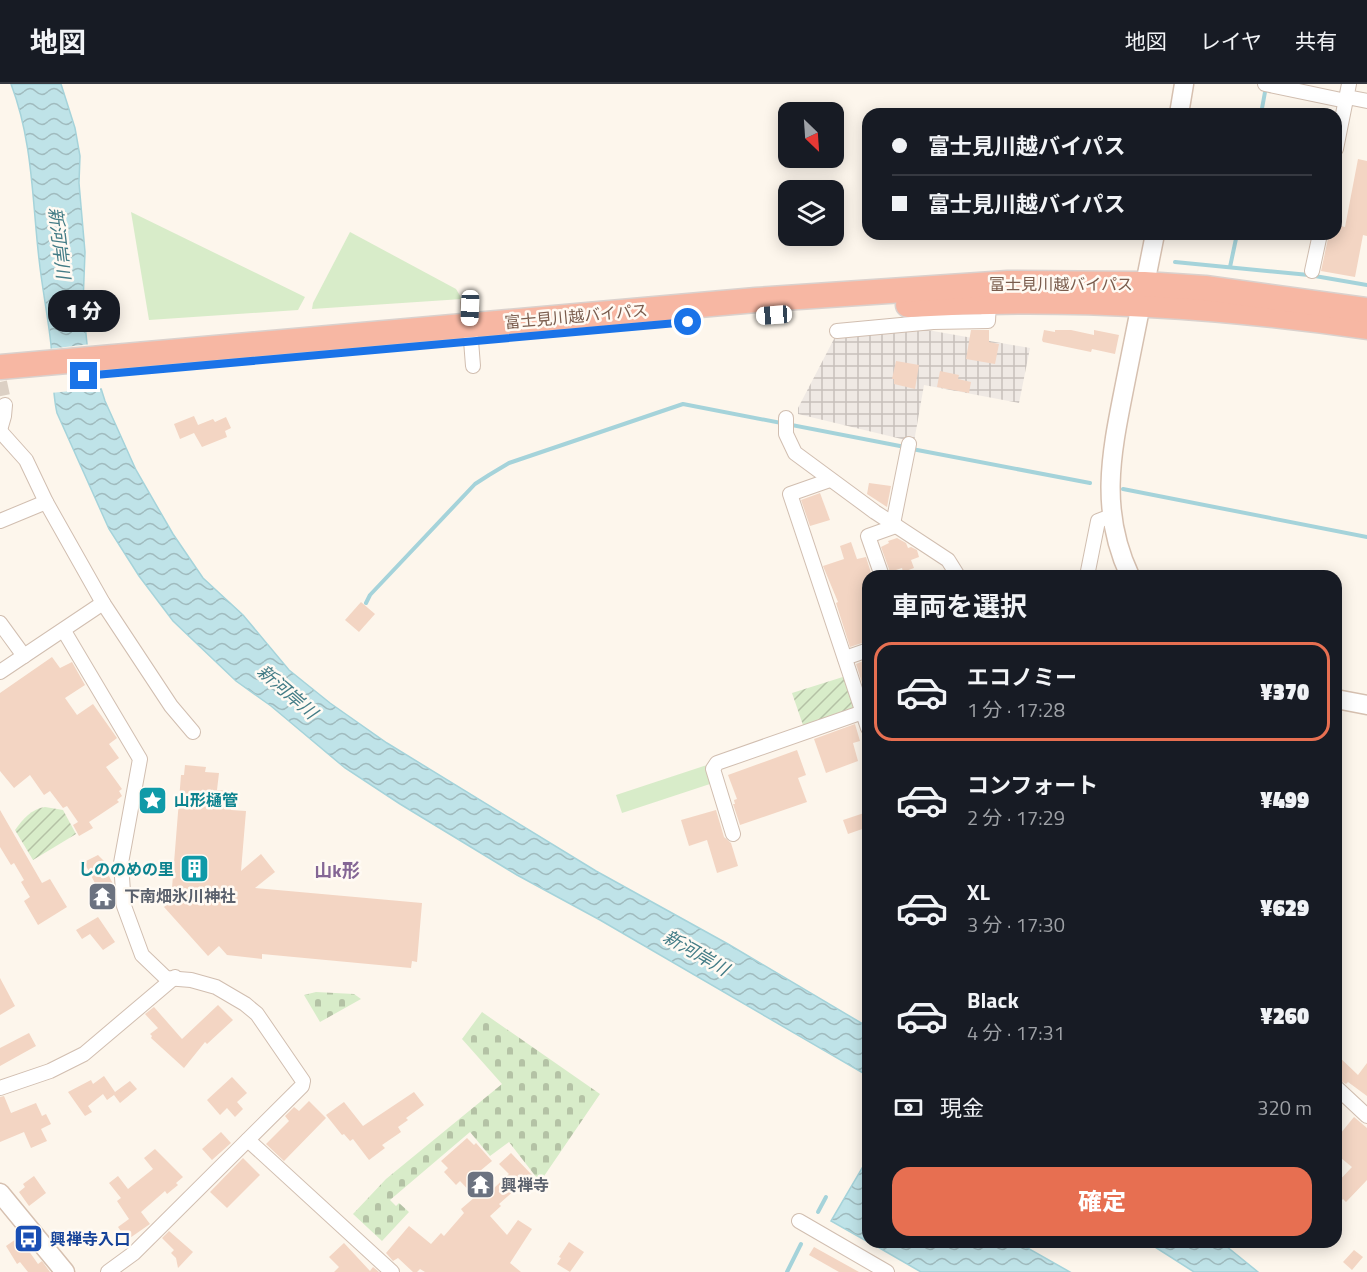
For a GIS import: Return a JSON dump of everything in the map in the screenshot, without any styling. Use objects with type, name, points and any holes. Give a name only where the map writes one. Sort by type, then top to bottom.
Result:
[{"type":"highway","name":"富士見川越バイパス","points":[[10,381],[123,364],[469,323],[951,286],[1036,282],[1367,327]]},
{"type":"highway","name":"富士見川越バイパス","points":[[469,323],[751,316],[1216,290],[1367,310]]},
{"type":"street","points":[[1180,108],[1184,84]]},
{"type":"street","points":[[1265,84],[1348,94],[1367,102]]},
{"type":"street","points":[[1342,122],[1348,94]]},
{"type":"street","points":[[1127,570],[1122,560],[1111,516],[1109,482],[1114,439],[1154,240]]},
{"type":"street","points":[[1312,270],[1319,240]]},
{"type":"street","points":[[837,330],[933,322],[988,321],[989,302]]},
{"type":"street","points":[[469,323],[473,366]]},
{"type":"street","points":[[10,381],[0,431],[26,460],[46,502],[103,603],[171,706],[194,732]]},
{"type":"street","points":[[786,423],[789,441],[795,453],[830,480],[948,560],[954,570]]},
{"type":"street","points":[[895,525],[908,448]]},
{"type":"street","points":[[830,480],[790,494],[862,702]]},
{"type":"street","points":[[0,521],[46,502]]},
{"type":"street","points":[[1088,570],[1098,520],[1111,516]]},
{"type":"street","points":[[880,570],[868,536],[895,525]]},
{"type":"street","points":[[0,672],[103,603]]},
{"type":"street","points":[[0,623],[24,656]]},
{"type":"street","points":[[64,631],[140,759],[121,863],[124,906],[142,955],[166,978],[175,977],[216,987],[257,1014],[303,1081],[302,1086],[134,1253],[108,1272]]},
{"type":"street","points":[[845,658],[862,652]]},
{"type":"street","points":[[1342,700],[1367,705]]},
{"type":"street","points":[[733,834],[713,769],[717,763],[862,711]]},
{"type":"street","points":[[0,1088],[51,1071],[84,1054],[175,977]]},
{"type":"street","points":[[1342,1093],[1367,1116]]},
{"type":"street","points":[[248,1140],[392,1272]]},
{"type":"street","points":[[0,1193],[65,1272]]},
{"type":"street","points":[[799,1221],[887,1272]]},
{"type":"shaded area","points":[[916,328],[1030,348],[1019,403],[924,385],[914,442],[798,414],[798,408],[835,337]]},
{"type":"green space","points":[[131,212],[305,297],[298,310],[149,320]]},
{"type":"green space","points":[[350,232],[456,289],[462,299],[312,309]]},
{"type":"green space","points":[[846,676],[857,710],[804,728],[792,693]]},
{"type":"green space","points":[[707,765],[713,783],[622,813],[616,795]]},
{"type":"green space","points":[[45,807],[63,810],[76,834],[33,860],[15,830],[31,812]]},
{"type":"green space","points":[[316,992],[354,994],[361,999],[320,1022],[304,995]]},
{"type":"green space","points":[[482,1012],[600,1094],[540,1182],[509,1142],[490,1156],[470,1132],[390,1200],[396,1206],[399,1203],[409,1212],[382,1241],[353,1214],[386,1179],[502,1084],[462,1039]]},
{"type":"water","name":"新河岸川","points":[[11,84],[61,84],[75,128],[80,156],[79,183],[85,252],[83,304],[87,344],[105,401],[136,470],[173,534],[203,578],[243,615],[289,670],[330,703],[387,743],[596,871],[728,944],[862,1023],[862,1073],[600,920],[517,875],[345,768],[271,706],[236,681],[173,621],[139,576],[109,529],[57,413],[31,171],[18,106]]},
{"type":"water","points":[[862,1168],[862,1239],[831,1221]]},
{"type":"water","points":[[879,1248],[1028,1248],[1070,1272],[921,1272]]},
{"type":"water","points":[[1156,1248],[1228,1248],[1258,1272],[1194,1272]]},
{"type":"pier","points":[[91,344],[104,388],[50,393],[48,349]]},
{"type":"building","points":[[1358,159],[1367,161],[1367,236],[1363,235],[1355,277],[1321,271],[1328,240],[1342,240],[1342,226],[1345,227]]},
{"type":"building","points":[[971,330],[989,330],[989,342],[999,344],[995,364],[966,359]]},
{"type":"building","points":[[1044,330],[1055,332],[1055,330],[1071,330],[1094,335],[1094,330],[1119,335],[1115,354],[1092,349],[1091,352],[1043,342]]},
{"type":"building","points":[[896,361],[919,365],[915,389],[894,384],[894,379],[892,379]]},
{"type":"building","points":[[940,371],[959,375],[958,379],[971,382],[969,393],[937,387]]},
{"type":"building","points":[[194,416],[198,425],[226,417],[231,428],[225,431],[227,437],[202,447],[194,433],[180,439],[174,424]]},
{"type":"building","points":[[869,483],[891,486],[887,507],[867,494]]},
{"type":"building","points":[[820,493],[830,520],[810,526],[801,500]]},
{"type":"building","points":[[897,538],[906,543],[908,548],[917,550],[919,557],[911,560],[914,568],[889,570],[881,547],[889,543],[888,541]]},
{"type":"building","points":[[851,542],[857,559],[866,557],[870,570],[862,570],[862,643],[850,647],[836,603],[838,602],[823,566],[844,559],[840,546]]},
{"type":"building","points":[[361,602],[375,614],[359,632],[345,620]]},
{"type":"building","points":[[52,657],[60,668],[72,662],[85,685],[65,698],[77,715],[93,704],[117,738],[109,744],[119,758],[106,767],[122,789],[119,791],[122,796],[117,800],[119,802],[89,822],[93,828],[79,836],[73,825],[78,822],[67,806],[63,808],[50,791],[44,795],[30,775],[14,788],[0,771],[0,693]]},
{"type":"building","points":[[862,662],[862,682],[856,664]]},
{"type":"building","points":[[855,724],[860,741],[853,743],[858,761],[826,773],[814,739]]},
{"type":"building","points":[[797,750],[806,775],[798,778],[807,802],[740,825],[733,804],[737,799],[728,775]]},
{"type":"building","name":"しののめの里","points":[[185,765],[206,767],[205,772],[219,773],[217,790],[232,791],[231,810],[246,811],[241,871],[261,854],[275,872],[255,888],[422,903],[417,962],[412,961],[411,968],[262,954],[262,959],[227,955],[219,946],[208,956],[164,907],[178,895],[172,888],[181,775],[184,775]]},
{"type":"building","points":[[0,810],[42,883],[50,879],[67,907],[38,925],[24,901],[30,897],[21,882],[24,880],[14,863],[11,865],[0,847]]},
{"type":"building","points":[[716,810],[724,837],[731,843],[738,866],[717,873],[707,840],[689,846],[681,820]]},
{"type":"building","points":[[862,814],[862,829],[848,834],[843,820]]},
{"type":"building","points":[[98,855],[110,871],[107,872],[114,892],[110,894],[112,898],[100,904],[93,891],[98,889],[84,862]]},
{"type":"building","points":[[98,917],[115,942],[103,950],[90,934],[82,939],[76,930]]},
{"type":"building","points":[[0,978],[15,1006],[0,1015]]},
{"type":"building","points":[[218,1005],[233,1020],[207,1044],[205,1042],[184,1068],[151,1038],[150,1034],[158,1028],[145,1014],[154,1007],[182,1039]]},
{"type":"building","points":[[29,1033],[36,1046],[0,1066],[0,1048]]},
{"type":"building","points":[[1342,1060],[1358,1075],[1367,1063],[1367,1096],[1348,1082],[1346,1084],[1342,1082]]},
{"type":"building","points":[[104,1076],[115,1092],[130,1081],[137,1089],[120,1103],[114,1095],[107,1100],[103,1094],[88,1106],[92,1112],[85,1116],[68,1092],[91,1080],[93,1084]]},
{"type":"building","points":[[232,1077],[247,1093],[237,1102],[243,1109],[235,1117],[227,1108],[220,1115],[207,1100]]},
{"type":"building","points":[[414,1092],[424,1105],[406,1118],[408,1120],[398,1127],[401,1132],[382,1145],[385,1148],[369,1160],[353,1139],[350,1141],[344,1134],[342,1135],[326,1115],[344,1102],[363,1126]]},
{"type":"building","points":[[4,1096],[11,1113],[36,1103],[42,1116],[46,1114],[51,1124],[41,1129],[47,1141],[31,1148],[24,1132],[0,1142],[0,1097]]},
{"type":"building","points":[[309,1101],[326,1118],[284,1161],[266,1144],[289,1121],[285,1116],[294,1107],[299,1111]]},
{"type":"building","points":[[1354,1117],[1367,1128],[1367,1180],[1346,1202],[1342,1200],[1342,1178],[1352,1167],[1342,1159],[1342,1132]]},
{"type":"building","points":[[221,1132],[231,1143],[212,1160],[202,1149]]},
{"type":"building","points":[[467,1138],[474,1145],[476,1143],[492,1161],[480,1171],[494,1188],[509,1174],[499,1164],[511,1153],[532,1175],[499,1204],[501,1206],[490,1216],[507,1235],[518,1220],[532,1229],[510,1263],[521,1272],[425,1272],[420,1269],[413,1272],[398,1258],[393,1261],[386,1253],[409,1226],[431,1244],[441,1233],[444,1236],[464,1213],[461,1209],[475,1197],[460,1181],[456,1185],[444,1172],[448,1168],[441,1161]]},
{"type":"building","points":[[155,1149],[183,1177],[176,1183],[178,1185],[167,1194],[165,1191],[141,1212],[150,1224],[127,1240],[118,1227],[129,1219],[117,1201],[121,1198],[109,1183],[118,1176],[128,1189],[153,1169],[144,1158]]},
{"type":"building","points":[[243,1158],[260,1175],[227,1208],[210,1192]]},
{"type":"building","points":[[34,1176],[46,1193],[29,1206],[19,1192],[25,1187],[23,1184]]},
{"type":"building","points":[[169,1231],[193,1252],[178,1268],[176,1258],[171,1253],[174,1250],[162,1238]]},
{"type":"building","points":[[19,1237],[38,1264],[42,1261],[50,1272],[28,1272],[20,1262],[17,1264],[6,1246]]},
{"type":"building","points":[[569,1242],[584,1252],[570,1272],[557,1264]]},
{"type":"building","points":[[344,1243],[370,1271],[373,1267],[379,1272],[334,1272],[339,1267],[329,1257]]},
{"type":"building","points":[[814,1247],[859,1272],[839,1272],[809,1255]]},
{"type":"building","points":[[1354,1250],[1363,1257],[1352,1270],[1343,1262]]},
{"type":"waterway","points":[[1262,108],[1265,92]]},
{"type":"waterway","points":[[1230,267],[1236,240]]},
{"type":"waterway","points":[[1175,262],[1309,275],[1367,285]]},
{"type":"waterway","points":[[366,603],[370,595],[475,484],[489,475],[509,463],[683,404],[905,447]]},
{"type":"waterway","points":[[912,449],[1090,483]]},
{"type":"waterway","points":[[1123,489],[1367,537]]},
{"type":"waterway","points":[[818,1212],[826,1197]]},
{"type":"waterway","points":[[787,1272],[801,1244]]},
{"type":"tunnel","points":[[0,382],[5,405]]},
{"type":"place","name":"山形樋管","points":[[153,800]]},
{"type":"place","name":"しののめの里","points":[[195,869]]},
{"type":"place","name":"下南畑氷川神社","points":[[103,896]]},
{"type":"place","name":"興禅寺","points":[[480,1185]]},
{"type":"place","name":"興禅寺入口","points":[[29,1239]]},
{"type":"district","name":"山k形","points":[[337,871]]},
{"type":"route","points":[[84,376],[688,322]]}]
